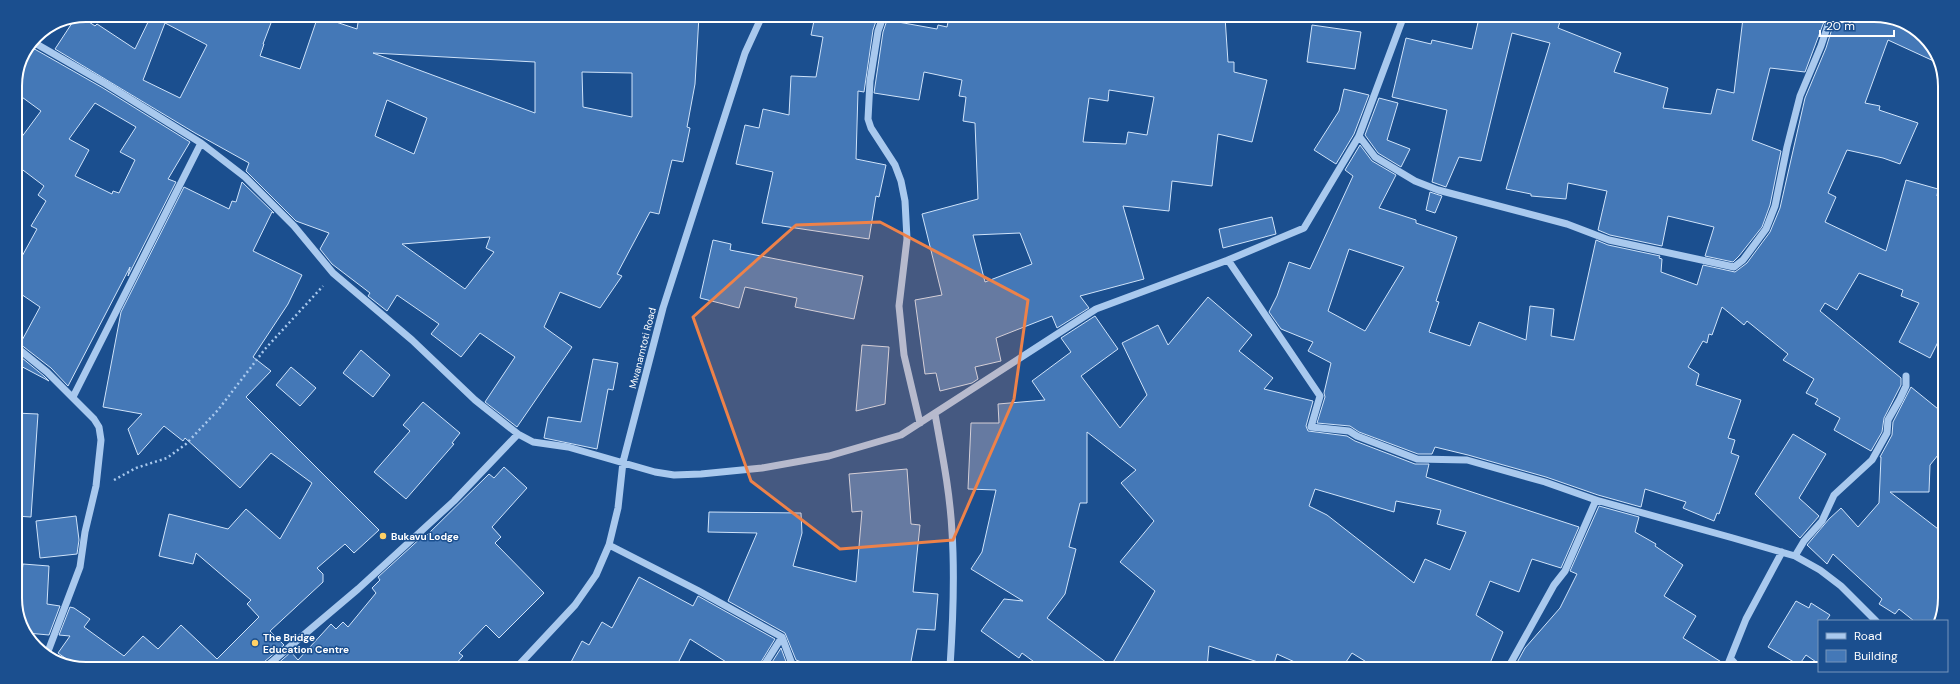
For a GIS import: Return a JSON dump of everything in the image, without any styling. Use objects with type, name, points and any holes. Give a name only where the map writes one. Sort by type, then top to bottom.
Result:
[{"type":"street","name":"Mwanamtoti Road","points":[[522,662],[575,605],[596,575],[609,546],[618,508],[623,462],[665,301],[745,53],[759,22]]},
{"type":"street","points":[[881,22],[878,31],[870,81],[868,114],[871,128],[895,165],[901,181],[905,201],[907,239],[899,306],[904,356],[920,423]]},
{"type":"street","points":[[38,45],[106,84],[201,143],[245,177],[294,226],[333,273],[412,340],[474,400],[518,434],[533,442],[568,447],[655,472],[674,475],[762,468],[829,456],[878,443],[901,435],[1096,309],[1228,260],[1304,228],[1327,192],[1359,136],[1402,22]]},
{"type":"street","points":[[1359,136],[1375,157],[1415,181],[1438,190],[1560,222],[1609,240],[1734,267],[1743,260],[1766,230],[1775,206],[1787,146],[1800,96],[1821,46],[1829,22]]},
{"type":"street","points":[[73,396],[201,143]]},
{"type":"street","points":[[1228,260],[1320,396],[1311,427],[1349,431],[1357,436],[1417,459],[1467,460],[1545,482],[1596,500],[1795,556],[1820,570],[1841,586],[1875,620]]},
{"type":"street","points":[[22,352],[73,396],[94,419],[99,427],[101,440],[96,486],[85,532],[80,567],[49,650]]},
{"type":"street","points":[[1795,556],[1804,540],[1822,521],[1834,495],[1872,460],[1887,432],[1888,420],[1906,386],[1906,376]]},
{"type":"street","points":[[935,414],[947,484],[952,532],[954,597],[950,662]]},
{"type":"street","points":[[272,662],[358,589],[454,501],[518,434]]},
{"type":"street","points":[[1511,662],[1554,585],[1565,571],[1596,500]]},
{"type":"street","points":[[609,546],[697,590],[782,637],[791,662]]},
{"type":"street","points":[[1730,662],[1746,619],[1782,552]]},
{"type":"street","points":[[765,662],[782,637]]},
{"type":"street","points":[[1731,659],[1734,662]]},
{"type":"path","points":[[96,486],[117,478],[136,468],[167,458],[186,444],[218,410],[265,349],[312,299],[333,273]]},
{"type":"highlighted area","points":[[880,222],[1028,300],[1014,399],[953,540],[840,549],[751,481],[693,317],[796,225]]},
{"type":"building","points":[[89,22],[95,26],[97,24],[135,49],[148,22],[271,22],[260,56],[300,69],[316,22],[336,22],[357,29],[358,22],[699,22],[695,84],[687,127],[690,128],[683,162],[672,160],[659,214],[650,212],[617,274],[622,276],[600,308],[560,292],[544,327],[572,347],[517,427],[485,402],[515,357],[480,333],[461,357],[431,334],[439,324],[397,295],[387,311],[368,296],[370,293],[332,264],[320,249],[329,233],[296,221],[246,171],[249,163],[195,133],[55,49],[72,24]],"holes":[[[165,23],[207,45],[180,98],[143,80]],[[373,53],[535,62],[535,113]],[[582,72],[632,73],[632,117],[583,107]],[[387,100],[427,118],[414,154],[375,136]],[[490,237],[486,248],[494,252],[465,289],[402,244]]]},
{"type":"building","points":[[814,22],[876,22],[873,30],[864,92],[858,91],[856,159],[886,165],[879,197],[876,196],[869,239],[762,223],[773,172],[736,164],[745,125],[759,128],[763,109],[789,115],[791,76],[816,77],[823,37],[811,35]]},
{"type":"building","points":[[886,22],[898,22],[937,29],[938,25],[947,27],[948,22],[1225,22],[1228,62],[1234,62],[1234,72],[1267,80],[1252,142],[1218,134],[1212,186],[1172,181],[1169,211],[1123,206],[1144,279],[1080,296],[1089,308],[1057,328],[1052,316],[996,338],[1001,361],[975,367],[978,379],[972,383],[940,391],[936,373],[925,374],[915,300],[942,295],[922,214],[978,199],[975,123],[963,121],[966,97],[959,96],[962,80],[924,72],[919,100],[874,93],[883,32]],"holes":[[[1109,90],[1154,97],[1147,135],[1128,132],[1126,144],[1083,142],[1089,98],[1108,101]],[[1020,233],[1032,264],[985,282],[973,235]]]},
{"type":"building","points":[[1478,22],[1560,22],[1558,28],[1621,53],[1614,72],[1668,88],[1663,108],[1711,114],[1717,89],[1734,93],[1743,22],[1824,22],[1805,72],[1770,68],[1752,140],[1781,151],[1770,205],[1762,227],[1733,262],[1705,256],[1714,227],[1668,216],[1662,246],[1610,235],[1598,230],[1607,191],[1568,183],[1566,199],[1531,196],[1531,194],[1506,189],[1550,43],[1512,33],[1481,161],[1459,157],[1446,187],[1432,182],[1447,110],[1392,97],[1406,38],[1431,44],[1432,40],[1472,49]]},
{"type":"building","points":[[1834,22],[1874,22],[1895,25],[1916,38],[1925,47],[1932,60],[1888,40],[1865,103],[1880,106],[1879,110],[1918,123],[1900,164],[1883,158],[1847,150],[1828,193],[1836,197],[1825,222],[1886,251],[1906,180],[1938,189],[1938,342],[1930,358],[1899,342],[1919,303],[1901,296],[1903,290],[1859,273],[1837,310],[1825,303],[1820,311],[1901,378],[1901,385],[1884,418],[1882,432],[1871,451],[1834,430],[1840,418],[1815,404],[1818,399],[1806,393],[1814,379],[1783,360],[1788,354],[1747,321],[1744,325],[1722,307],[1712,335],[1709,334],[1707,343],[1703,341],[1688,367],[1699,374],[1696,385],[1741,400],[1728,438],[1735,440],[1731,453],[1739,456],[1719,514],[1717,513],[1714,521],[1683,508],[1686,502],[1645,489],[1641,507],[1598,495],[1546,477],[1468,455],[1435,447],[1432,454],[1418,454],[1359,432],[1350,426],[1317,423],[1325,397],[1324,393],[1331,363],[1308,351],[1313,342],[1281,329],[1269,312],[1277,296],[1289,262],[1310,269],[1353,176],[1345,170],[1360,145],[1372,161],[1396,175],[1379,208],[1416,220],[1416,223],[1457,237],[1436,301],[1439,302],[1429,332],[1470,346],[1479,322],[1526,340],[1530,306],[1554,309],[1551,336],[1574,340],[1596,240],[1608,245],[1660,256],[1659,258],[1662,259],[1661,272],[1697,285],[1703,265],[1735,272],[1747,263],[1770,232],[1780,208],[1805,98],[1826,48]],"holes":[[[1349,249],[1404,267],[1365,331],[1328,311]]]},
{"type":"building","points":[[1312,25],[1361,32],[1355,69],[1307,62]]},
{"type":"building","points":[[34,49],[103,88],[190,142],[168,179],[176,182],[128,276],[130,267],[68,386],[51,368],[22,346],[22,340],[40,307],[22,295],[22,256],[37,229],[31,226],[46,201],[38,195],[44,186],[22,169],[22,137],[41,111],[22,97],[23,74]],"holes":[[[95,103],[136,127],[120,152],[135,160],[119,193],[113,191],[112,194],[75,176],[89,150],[69,139]]]},
{"type":"building","points":[[1344,89],[1369,95],[1354,134],[1336,164],[1314,150],[1339,111]]},
{"type":"building","points":[[1379,98],[1398,103],[1387,140],[1410,149],[1401,167],[1378,153],[1365,135]]},
{"type":"building","points":[[242,182],[274,213],[272,212],[253,251],[302,275],[288,304],[253,357],[271,371],[246,397],[379,530],[354,553],[345,544],[317,568],[323,574],[323,582],[270,631],[284,645],[264,662],[86,662],[67,659],[58,653],[70,636],[59,635],[70,607],[74,608],[90,619],[84,627],[124,656],[143,636],[158,649],[181,625],[217,659],[259,617],[247,604],[251,600],[196,553],[193,564],[159,556],[169,514],[228,529],[246,509],[280,539],[312,483],[271,453],[240,488],[185,438],[183,441],[164,426],[138,455],[128,429],[142,414],[103,407],[121,312],[184,187],[229,209],[232,201],[236,202]]},
{"type":"building","points":[[1430,192],[1442,196],[1435,213],[1426,210]]},
{"type":"building","points":[[1272,217],[1276,234],[1223,248],[1219,229]]},
{"type":"building","points":[[713,240],[731,244],[730,250],[863,276],[854,319],[795,307],[797,298],[745,287],[739,308],[700,298]]},
{"type":"building","points":[[1208,297],[1252,335],[1239,351],[1273,378],[1264,389],[1313,401],[1306,426],[1308,431],[1347,436],[1355,441],[1415,464],[1429,464],[1426,477],[1579,527],[1561,568],[1532,559],[1519,592],[1490,581],[1476,615],[1503,632],[1490,662],[1366,662],[1352,653],[1346,662],[1295,662],[1277,654],[1275,662],[1258,662],[1209,646],[1208,662],[1113,662],[1155,591],[1120,562],[1154,521],[1121,483],[1136,470],[1087,432],[1087,503],[1080,503],[1069,547],[1076,549],[1065,594],[1047,618],[1106,662],[1034,662],[1022,653],[1019,658],[981,631],[1004,599],[1023,601],[971,569],[982,552],[996,490],[968,489],[971,423],[999,423],[998,404],[1045,400],[1032,381],[1071,352],[1061,338],[1095,316],[1118,349],[1081,376],[1120,428],[1147,395],[1122,343],[1158,325],[1168,345]],"holes":[[[1315,489],[1394,512],[1396,501],[1441,510],[1437,524],[1466,532],[1450,570],[1425,559],[1414,583],[1327,515],[1309,506]]]},
{"type":"building","points":[[862,345],[889,347],[885,404],[856,411]]},
{"type":"building","points":[[361,350],[390,375],[373,397],[343,373]]},
{"type":"building","points":[[22,358],[44,376],[49,381],[22,367]]},
{"type":"building","points":[[593,359],[618,363],[613,390],[608,389],[597,449],[544,438],[548,417],[581,422]]},
{"type":"building","points":[[291,367],[316,388],[300,406],[276,385]]},
{"type":"building","points":[[1911,387],[1938,409],[1938,455],[1930,465],[1929,492],[1890,492],[1938,529],[1938,598],[1934,620],[1913,620],[1899,609],[1895,614],[1879,604],[1882,599],[1833,554],[1827,564],[1807,545],[1829,519],[1841,508],[1858,527],[1879,503],[1880,457],[1892,435],[1893,422]]},
{"type":"building","points":[[423,402],[460,433],[452,443],[454,444],[406,499],[374,472],[410,431],[403,425]]},
{"type":"building","points":[[22,413],[38,414],[31,517],[22,516]]},
{"type":"building","points":[[1793,434],[1826,454],[1799,498],[1819,516],[1800,538],[1755,494]]},
{"type":"building","points":[[504,467],[527,488],[492,527],[501,537],[495,543],[544,593],[499,638],[486,625],[459,653],[463,656],[458,662],[280,662],[291,652],[298,660],[331,624],[336,629],[343,622],[348,627],[376,593],[372,588],[380,580],[378,577],[424,535],[425,537],[489,474],[494,478]]},
{"type":"building","points":[[907,469],[911,524],[920,525],[913,592],[938,594],[935,630],[917,629],[911,662],[801,662],[796,660],[785,633],[728,601],[757,533],[708,532],[709,512],[801,513],[802,533],[793,566],[856,582],[862,511],[852,512],[849,474]]},
{"type":"building","points":[[1599,506],[1639,517],[1635,532],[1656,544],[1655,546],[1683,565],[1664,596],[1696,616],[1683,638],[1721,662],[1517,662],[1525,648],[1560,608],[1577,574],[1570,571]]},
{"type":"building","points":[[76,516],[79,540],[77,554],[40,558],[36,521]]},
{"type":"building","points":[[23,564],[49,566],[47,604],[60,606],[49,635],[33,634],[24,615],[22,602]]},
{"type":"building","points":[[639,577],[693,606],[698,596],[775,639],[761,662],[726,662],[690,639],[678,662],[571,662],[582,641],[589,645],[602,622],[612,628]]},
{"type":"building","points":[[1796,601],[1809,608],[1811,603],[1830,615],[1827,620],[1818,620],[1818,662],[1806,655],[1801,662],[1794,662],[1768,647]]},
{"type":"building","points":[[781,648],[786,662],[772,662]]},
{"type":"place","name":"Bukavu Lodge","points":[[383,536]]},
{"type":"place","name":"The Bridge Education Centre","points":[[255,643]]}]
